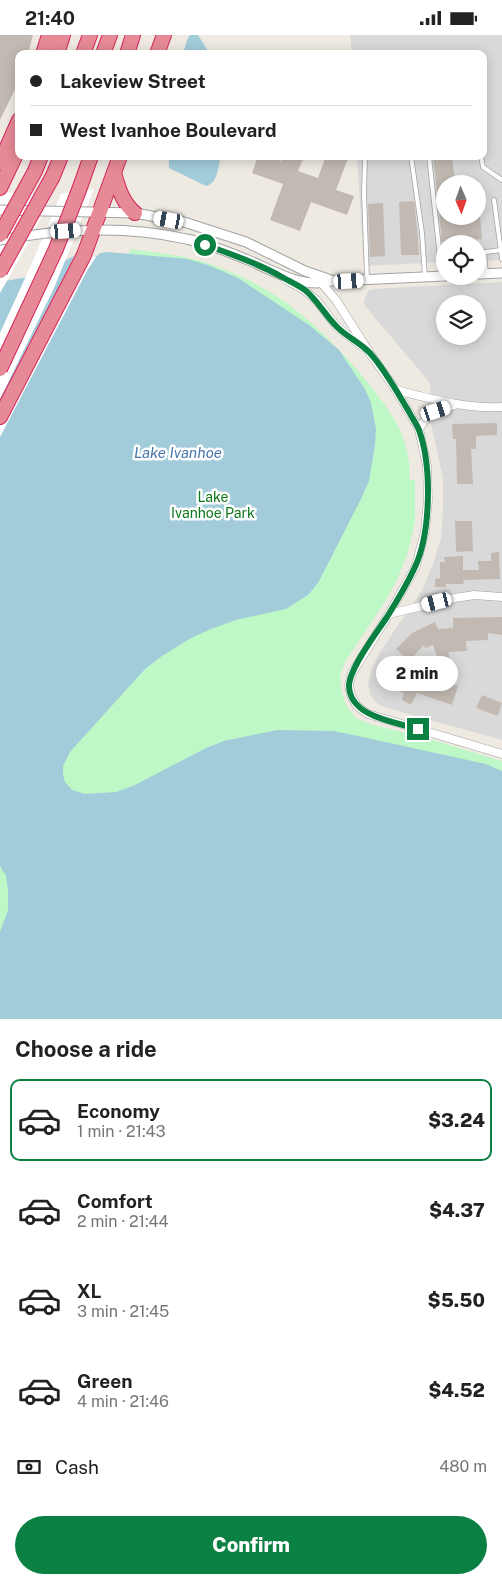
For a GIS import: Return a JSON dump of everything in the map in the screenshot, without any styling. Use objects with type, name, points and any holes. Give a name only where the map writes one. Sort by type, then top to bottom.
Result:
[{"type":"highway","points":[[44,50],[49,35]]},
{"type":"highway","points":[[58,50],[64,35]]},
{"type":"highway","points":[[84,50],[90,35]]},
{"type":"highway","points":[[104,50],[110,35]]},
{"type":"highway","points":[[158,50],[164,35]]},
{"type":"highway","points":[[129,50],[134,36]]},
{"type":"highway","points":[[0,163],[15,129]]},
{"type":"highway","points":[[0,187],[15,156]]},
{"type":"highway","points":[[0,235],[40,160]]},
{"type":"highway","points":[[0,271],[53,176],[59,160]]},
{"type":"highway","points":[[0,369],[56,249],[90,160]]},
{"type":"highway","points":[[0,417],[84,255],[119,160]]},
{"type":"highway","points":[[114,173],[123,198],[135,213]]},
{"type":"street","points":[[0,210],[135,213],[184,223],[230,236],[313,274],[334,281]]},
{"type":"street","points":[[0,240],[36,234],[93,229],[126,230],[189,239],[237,255],[303,289],[316,299],[337,327],[368,352]]},
{"type":"street","points":[[486,274],[502,273]]},
{"type":"street","points":[[276,274],[302,281],[323,283],[436,276]]},
{"type":"street","points":[[313,274],[323,283],[336,300],[368,352],[396,390],[419,429],[427,465],[428,500],[425,531],[416,566],[352,673],[349,685],[351,695],[357,706],[368,713],[502,754]]},
{"type":"street","points":[[396,390],[456,405],[485,408],[502,407]]},
{"type":"street","points":[[419,429],[424,420],[436,411],[456,405]]},
{"type":"street","points":[[389,614],[454,598],[474,595],[502,597]]},
{"type":"lane","points":[[365,160],[367,280]]},
{"type":"lane","points":[[412,160],[422,233],[425,277]]},
{"type":"lane","points":[[430,160],[439,235]]},
{"type":"lane","points":[[482,160],[483,167],[502,180]]},
{"type":"lane","points":[[494,200],[502,259]]},
{"type":"lane","points":[[486,252],[501,250]]},
{"type":"shaded area","points":[[350,35],[502,35],[502,260],[486,261],[486,235],[436,235],[436,262],[364,266],[357,160],[487,160],[487,50],[352,50]]},
{"type":"shaded area","points":[[502,282],[502,740],[379,705],[371,696],[368,685],[371,671],[380,652],[422,590],[433,564],[441,538],[443,478],[431,424],[430,383],[365,306],[364,301],[368,291],[373,289],[447,285],[486,285],[486,283]]},
{"type":"green space","name":"Lake Ivanhoe","points":[[131,249],[180,256],[210,264],[255,284],[295,309],[331,341],[364,378],[392,415],[402,435],[409,462],[410,480],[415,480],[415,521],[408,552],[397,580],[385,602],[345,662],[340,676],[341,690],[346,705],[356,718],[370,724],[426,738],[502,761],[502,1019],[0,1019],[0,481]]},
{"type":"water","points":[[190,35],[198,35],[207,50],[184,50]]},
{"type":"water","points":[[220,160],[213,182],[206,186],[169,168],[169,161]]},
{"type":"water","name":"Lake Ivanhoe","points":[[108,252],[187,259],[208,265],[238,278],[309,325],[339,350],[365,389],[371,403],[376,429],[375,445],[369,481],[361,499],[318,583],[308,595],[286,609],[236,620],[191,638],[145,669],[70,752],[63,766],[65,782],[72,790],[85,794],[116,792],[133,786],[206,748],[224,741],[277,730],[333,731],[486,764],[502,771],[502,1019],[0,1019],[0,932],[8,910],[8,890],[6,875],[0,865],[0,282],[38,275],[74,256],[96,257],[100,253]]},
{"type":"pier","points":[[94,189],[54,288],[0,399],[0,333],[61,194]]},
{"type":"pier","points":[[0,191],[52,195],[31,238],[0,293]]},
{"type":"pier","points":[[74,256],[96,257],[0,437],[0,402]]},
{"type":"building","points":[[0,35],[33,35],[29,50],[15,50],[15,89],[0,120]]},
{"type":"building","points":[[257,160],[302,160],[298,171],[318,178],[325,160],[347,160],[336,190],[354,196],[347,215],[311,202],[300,231],[270,220],[283,184],[252,173]]},
{"type":"building","points":[[433,160],[452,160],[454,175],[436,175],[436,185]]},
{"type":"building","points":[[414,201],[419,255],[401,255],[399,202]]},
{"type":"building","points":[[383,203],[385,256],[370,257],[368,204]]},
{"type":"building","points":[[440,225],[481,225],[482,235],[441,235]]},
{"type":"building","points":[[497,423],[497,435],[476,436],[476,449],[471,449],[473,484],[457,484],[456,439],[453,439],[452,424]]},
{"type":"building","points":[[455,521],[472,521],[473,551],[456,552]]},
{"type":"building","points":[[499,552],[500,579],[463,580],[464,584],[446,584],[446,587],[435,587],[435,579],[440,578],[440,562],[445,562],[444,557],[463,556],[463,570],[479,570],[478,561],[491,561],[491,553]]},
{"type":"building","points":[[502,617],[502,635],[488,633],[488,640],[466,641],[467,651],[448,652],[451,661],[440,665],[433,645],[425,648],[424,645],[409,661],[396,649],[412,633],[435,622],[438,629],[453,628],[453,618]]},
{"type":"building","points":[[385,667],[411,679],[412,675],[422,681],[440,687],[443,681],[458,686],[452,705],[417,693],[411,705],[402,700],[404,693],[378,682]]},
{"type":"building","points":[[482,695],[502,703],[498,716],[476,708]]},
{"type":"route","points":[[205,245],[237,255],[261,266],[303,289],[316,299],[337,327],[368,352],[387,375],[419,429],[427,465],[428,500],[425,531],[416,566],[352,673],[349,685],[351,695],[357,706],[368,713],[418,729]]},
{"type":"park label","name":"Lake Ivanhoe Park","points":[[213,506]]}]
